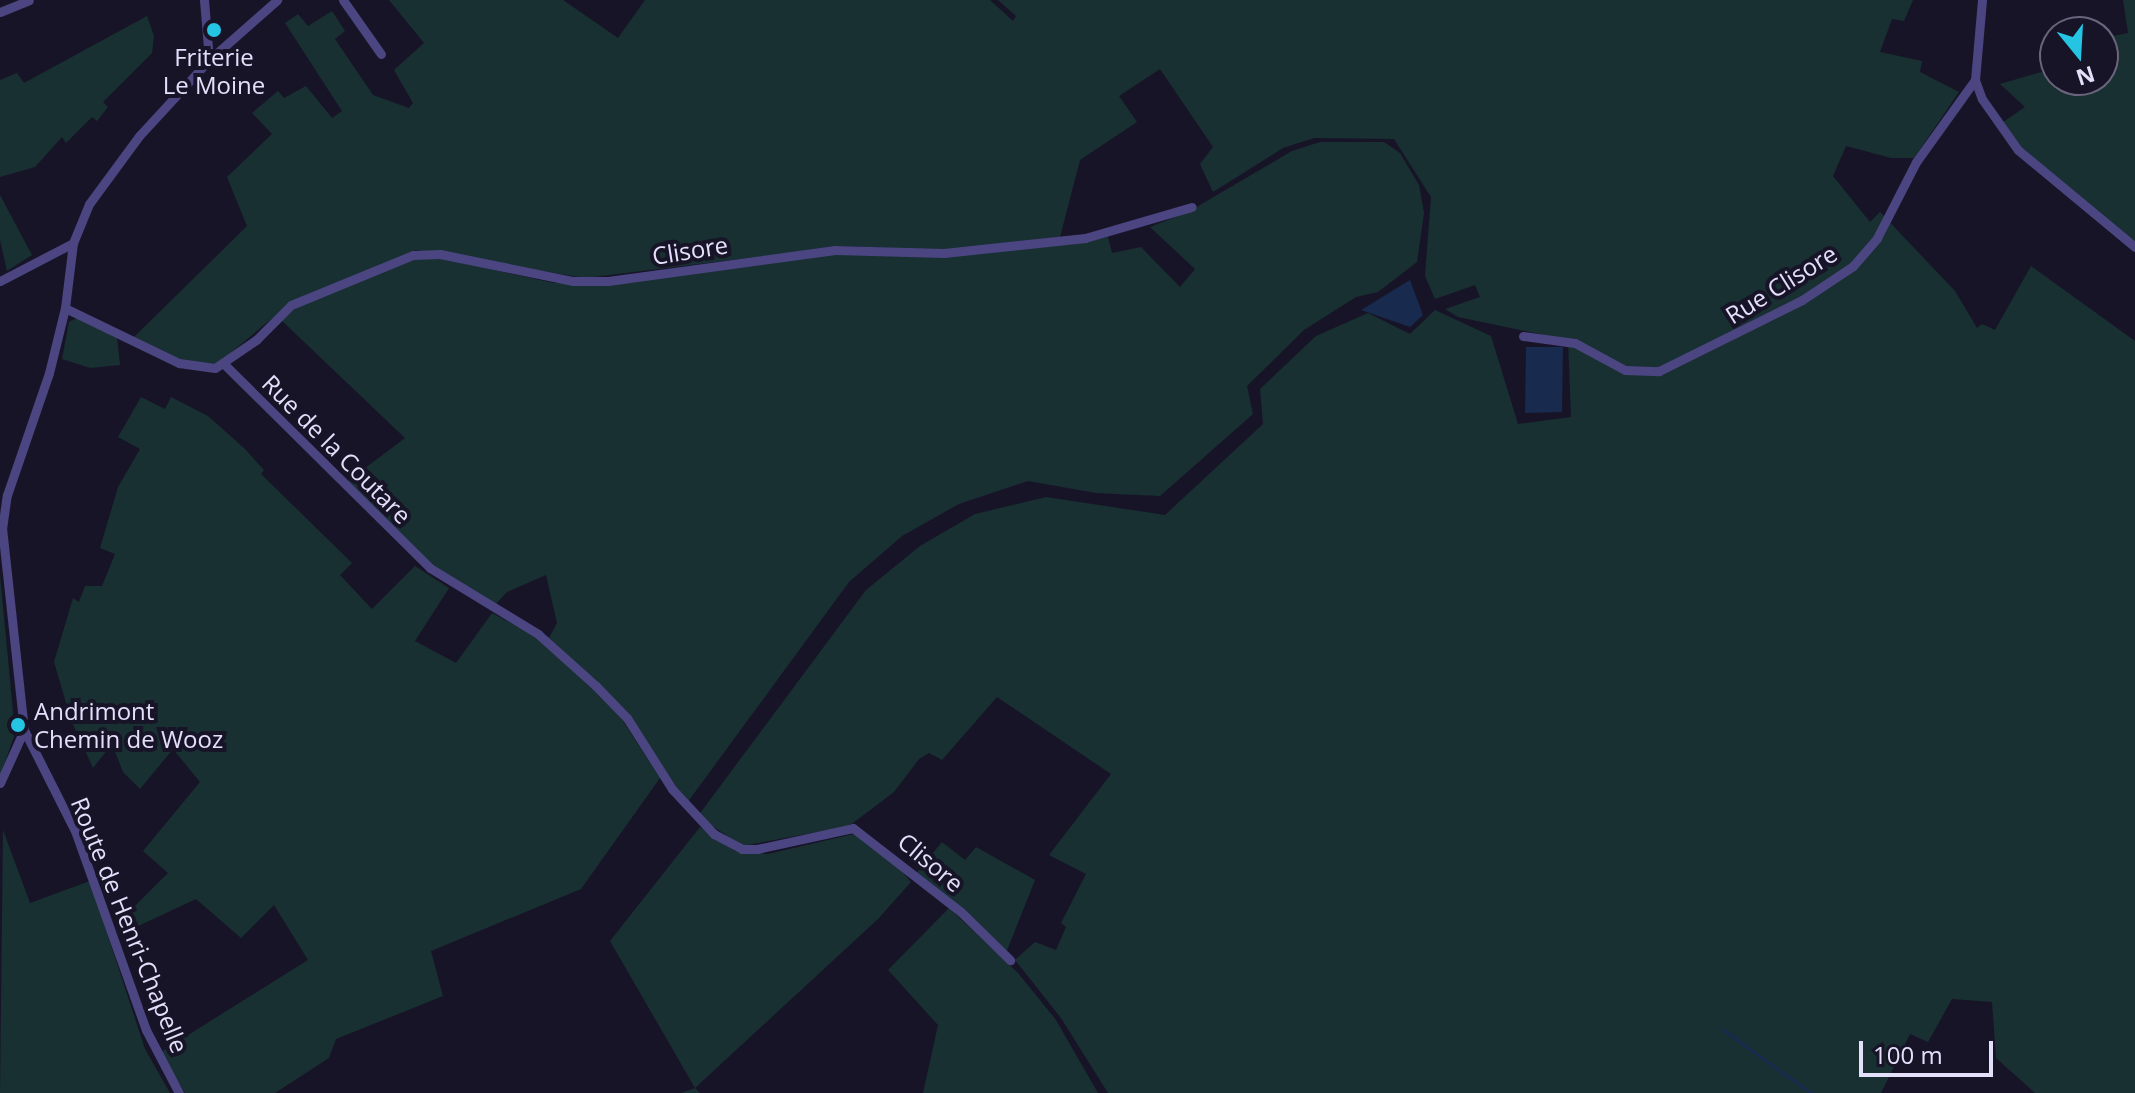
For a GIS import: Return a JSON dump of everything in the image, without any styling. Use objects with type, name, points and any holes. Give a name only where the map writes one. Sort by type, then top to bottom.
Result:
[{"type":"street","points":[[0,12],[29,0]]},
{"type":"street","points":[[204,0],[209,60]]},
{"type":"street","name":"Route de Henri-Chapelle","points":[[179,1093],[146,1030],[75,831],[24,730],[2,529],[65,308],[73,243],[89,204],[139,136],[209,60],[277,0]]},
{"type":"street","points":[[343,0],[381,54]]},
{"type":"street","points":[[1982,0],[1975,80],[1982,99],[2018,150],[2135,247]]},
{"type":"street","name":"Rue Clisore","points":[[1523,336],[1575,343],[1625,370],[1659,371],[1802,300],[1853,266],[1877,238],[1916,162],[1975,80]]},
{"type":"street","name":"Clisore","points":[[226,366],[291,305],[413,255],[440,254],[573,281],[608,281],[835,250],[944,253],[1085,238],[1192,207]]},
{"type":"street","points":[[0,281],[73,243]]},
{"type":"street","points":[[65,308],[179,363],[226,366]]},
{"type":"street","name":"Rue de la Coutare","points":[[226,366],[430,568],[538,634],[564,657]]},
{"type":"street","name":"Clisore","points":[[564,657],[627,718],[672,789],[714,834],[742,849],[757,849],[853,828],[961,912],[1010,960]]},
{"type":"street","points":[[0,783],[24,730]]},
{"type":"green space","points":[[389,0],[563,0],[618,38],[645,0],[990,0],[1013,21],[1016,16],[998,0],[1913,0],[1904,21],[1892,19],[1880,52],[1922,61],[1920,72],[1959,92],[1914,158],[1891,158],[1846,146],[1833,176],[1870,222],[1880,212],[1955,291],[1977,328],[1982,324],[1995,330],[2031,266],[2135,341],[2135,1093],[2035,1093],[1996,1058],[1992,1002],[1952,999],[1928,1042],[1910,1034],[1881,1093],[1108,1093],[1061,1018],[1015,960],[1035,942],[1056,950],[1066,927],[1061,923],[1086,874],[1049,855],[1111,774],[997,697],[942,760],[929,753],[919,759],[894,792],[849,826],[742,846],[698,816],[866,590],[920,546],[975,514],[1046,497],[1165,515],[1263,424],[1260,389],[1316,336],[1368,313],[1410,334],[1435,310],[1491,336],[1518,424],[1571,417],[1568,340],[1458,317],[1445,309],[1480,297],[1475,285],[1435,299],[1425,276],[1431,197],[1394,139],[1314,138],[1283,148],[1213,192],[1200,164],[1213,147],[1160,69],[1119,96],[1137,122],[1080,160],[1060,237],[941,250],[844,246],[585,278],[416,250],[294,300],[216,365],[181,361],[134,337],[247,226],[227,177],[272,134],[252,113],[278,91],[284,98],[306,86],[332,118],[342,111],[285,23],[298,14],[308,26],[332,11],[345,31],[335,39],[373,95],[409,108],[413,103],[394,70],[424,43]]},
{"type":"green space","points":[[2123,0],[2135,0],[2135,243],[2021,147],[2003,122],[2025,107],[2000,84],[2039,73],[2039,96],[2119,96],[2119,35],[2128,33]]},
{"type":"green space","points":[[147,16],[154,36],[152,53],[103,102],[108,107],[97,121],[92,117],[66,143],[62,137],[35,167],[0,177],[0,80],[17,73],[24,83]]},
{"type":"green space","points":[[1320,142],[1384,142],[1400,153],[1419,185],[1424,213],[1417,262],[1378,292],[1356,297],[1304,330],[1247,386],[1253,414],[1160,496],[1096,493],[1028,481],[959,504],[902,536],[849,582],[687,803],[625,710],[549,638],[557,623],[546,575],[507,592],[493,607],[423,559],[348,481],[405,438],[280,319],[309,300],[426,255],[554,283],[617,282],[843,253],[1073,244],[1108,237],[1112,253],[1141,247],[1180,287],[1195,269],[1150,227],[1188,212],[1292,151]]},
{"type":"green space","points":[[0,195],[32,255],[7,271],[0,240]]},
{"type":"green space","points":[[77,318],[117,338],[120,365],[90,368],[62,359],[69,322]]},
{"type":"green space","points":[[141,397],[165,409],[171,397],[208,416],[245,449],[264,470],[261,474],[352,563],[340,575],[372,609],[415,566],[449,588],[415,641],[456,663],[492,613],[536,636],[617,712],[660,778],[581,889],[431,951],[443,996],[336,1039],[329,1058],[275,1093],[185,1093],[161,1052],[308,960],[274,905],[241,938],[196,899],[119,935],[117,924],[168,873],[143,851],[200,782],[173,749],[140,789],[123,772],[112,744],[93,768],[71,720],[54,662],[73,598],[79,602],[85,586],[102,586],[115,554],[100,548],[118,487],[140,449],[118,437]]},
{"type":"green space","points":[[0,575],[15,733],[0,777]]},
{"type":"green space","points":[[700,827],[735,851],[768,854],[858,833],[882,848],[911,882],[878,919],[695,1088],[610,941]]},
{"type":"green space","points":[[3,830],[30,903],[90,881],[145,1049],[170,1093],[0,1093]]},
{"type":"green space","points":[[942,842],[965,860],[976,847],[1035,880],[1006,953],[914,876]]},
{"type":"green space","points":[[949,908],[1018,973],[1056,1020],[1098,1093],[923,1093],[938,1025],[888,970]]},
{"type":"green space","points":[[695,1088],[700,1093],[681,1093]]},
{"type":"water","points":[[1410,280],[1423,315],[1410,327],[1361,310]]},
{"type":"water","points":[[1526,347],[1563,347],[1562,412],[1525,413]]},
{"type":"waterway","points":[[1722,1029],[1811,1093]]},
{"type":"place","name":"Friterie Le Moine","points":[[214,30]]},
{"type":"place","name":"Andrimont Chemin de Wooz","points":[[18,725]]}]
